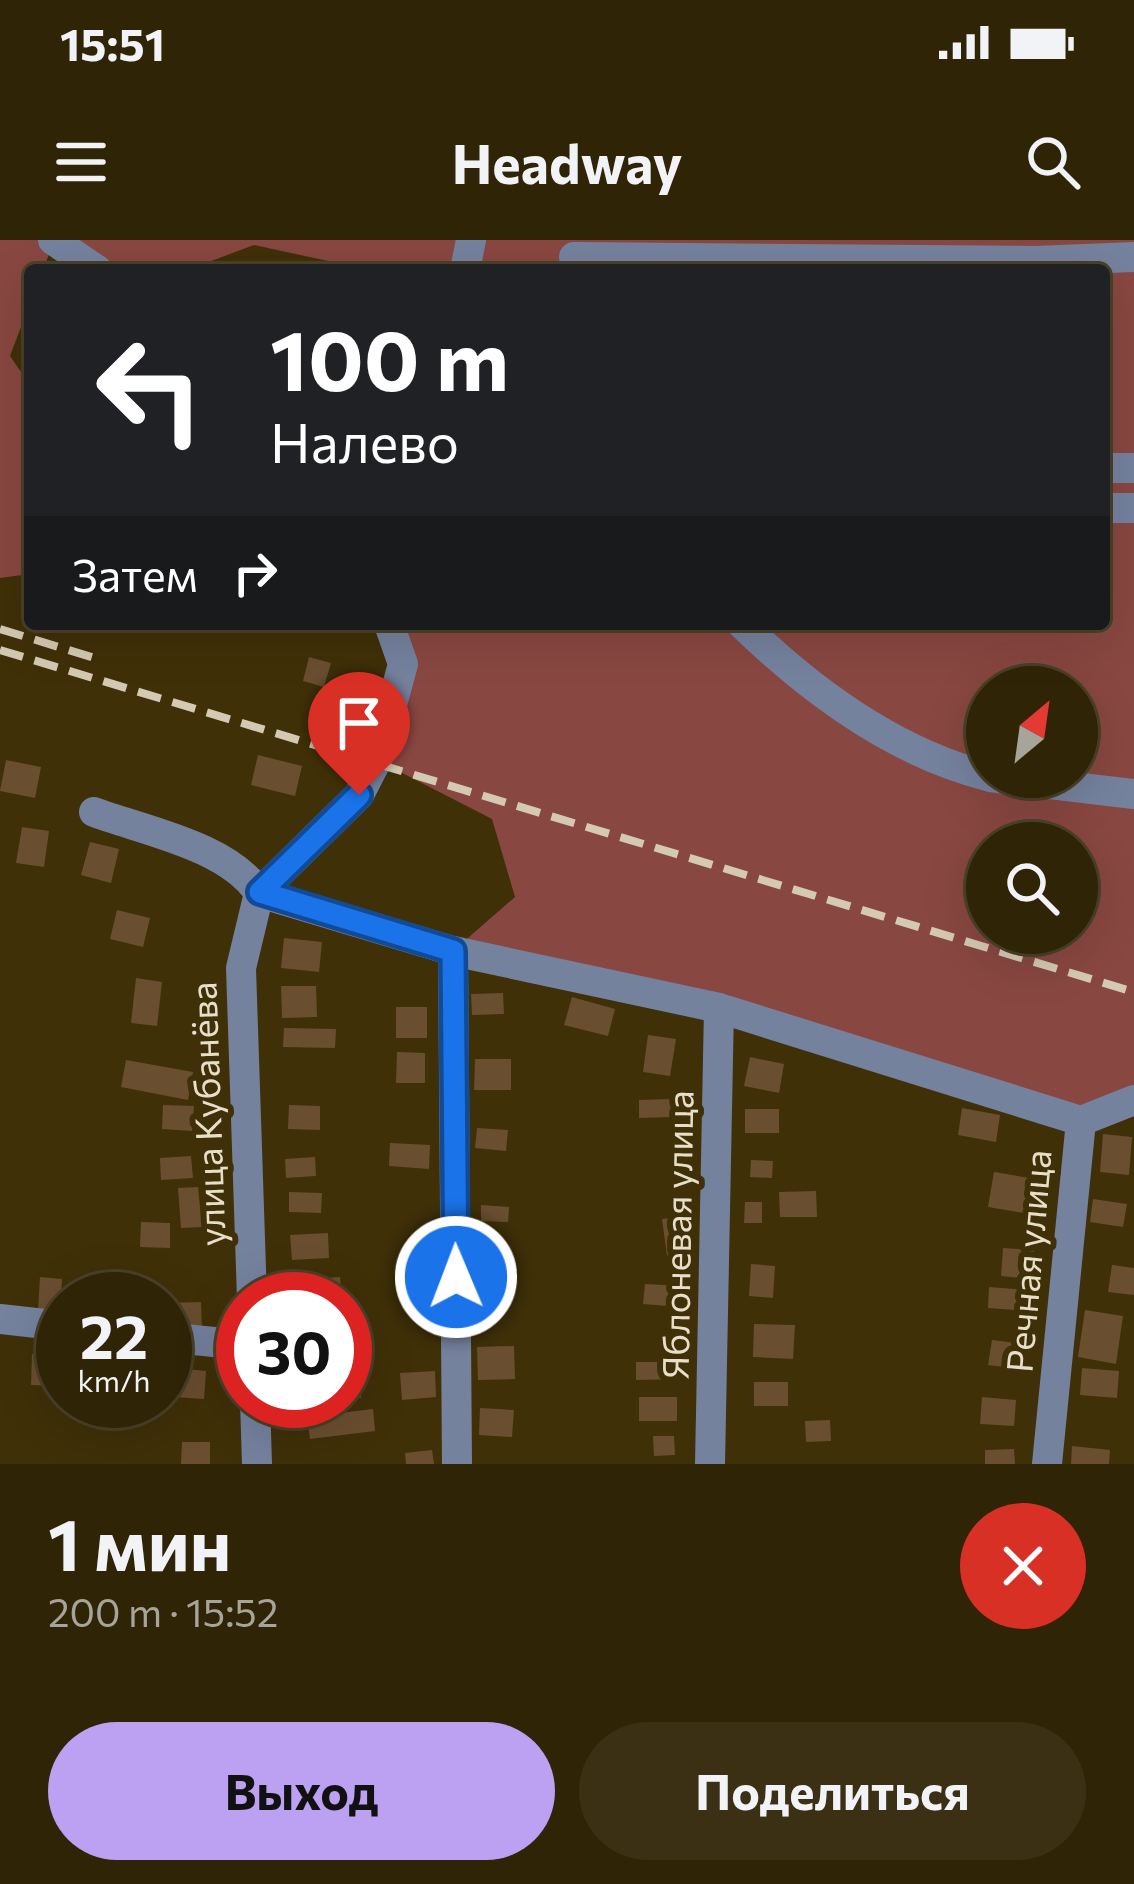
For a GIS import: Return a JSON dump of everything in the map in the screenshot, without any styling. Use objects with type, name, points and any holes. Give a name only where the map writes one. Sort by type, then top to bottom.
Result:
[{"type":"street","points":[[53,240],[88,264]]},
{"type":"street","points":[[574,257],[762,261],[881,256],[1035,261],[1134,256]]},
{"type":"street","points":[[260,892],[359,795],[377,760],[403,664],[391,630]]},
{"type":"street","points":[[748,630],[788,669],[922,757],[966,770]]},
{"type":"street","points":[[1098,790],[1134,794]]},
{"type":"street","points":[[94,812],[224,862],[248,876],[260,892],[453,951],[719,1008],[1081,1121]]},
{"type":"street","name":"улица Кубанёва","points":[[251,1272],[241,968],[260,892]]},
{"type":"street","points":[[453,951],[458,1464]]},
{"type":"street","name":"Яблоневая улица","points":[[710,1464],[719,1008]]},
{"type":"street","name":"Речная улица","points":[[1047,1464],[1081,1121],[1134,1100]]},
{"type":"street","points":[[0,1319],[36,1323]]},
{"type":"street","points":[[256,1428],[257,1464]]},
{"type":"shaded area","points":[[0,240],[1134,240],[1134,1100],[1081,1121],[453,951],[515,897],[492,819],[377,760],[403,664],[391,630],[1110,630],[1110,264],[342,264],[254,245],[203,264],[104,264],[54,241],[45,264],[24,264],[24,319],[10,356],[24,376],[24,575],[0,578]]},
{"type":"building","points":[[309,657],[331,663],[324,687],[303,681]]},
{"type":"building","points":[[258,755],[302,766],[295,796],[251,785]]},
{"type":"building","points":[[6,760],[41,767],[35,798],[0,791]]},
{"type":"building","points":[[22,827],[49,831],[44,867],[16,863]]},
{"type":"building","points":[[90,842],[119,849],[111,883],[81,875]]},
{"type":"building","points":[[117,910],[150,918],[143,947],[110,939]]},
{"type":"building","points":[[284,938],[322,942],[319,972],[281,968]]},
{"type":"building","points":[[136,978],[162,982],[157,1026],[131,1023]]},
{"type":"building","points":[[281,986],[316,986],[317,1017],[282,1018]]},
{"type":"building","points":[[503,993],[504,1014],[472,1015],[471,994]]},
{"type":"building","points":[[572,997],[615,1009],[608,1036],[564,1025]]},
{"type":"building","points":[[396,1007],[427,1007],[427,1038],[396,1038]]},
{"type":"building","points":[[284,1028],[336,1029],[335,1048],[283,1047]]},
{"type":"building","points":[[648,1035],[676,1039],[670,1076],[643,1072]]},
{"type":"building","points":[[397,1052],[425,1053],[425,1083],[396,1083]]},
{"type":"building","points":[[750,1057],[784,1064],[779,1093],[744,1086]]},
{"type":"building","points":[[475,1059],[511,1059],[511,1090],[474,1090]]},
{"type":"building","points":[[126,1060],[193,1072],[188,1100],[121,1087]]},
{"type":"building","points":[[672,1099],[672,1117],[639,1118],[639,1100]]},
{"type":"building","points":[[163,1105],[194,1106],[192,1131],[162,1129]]},
{"type":"building","points":[[289,1105],[320,1106],[320,1130],[288,1129]]},
{"type":"building","points":[[962,1108],[1000,1115],[996,1142],[958,1135]]},
{"type":"building","points":[[745,1109],[779,1109],[779,1133],[745,1133]]},
{"type":"building","points":[[477,1128],[508,1130],[506,1151],[475,1148]]},
{"type":"building","points":[[1103,1134],[1132,1137],[1129,1175],[1100,1172]]},
{"type":"building","points":[[390,1143],[430,1145],[429,1169],[389,1166]]},
{"type":"building","points":[[191,1156],[193,1178],[161,1180],[160,1158]]},
{"type":"building","points":[[315,1157],[316,1176],[286,1178],[285,1159]]},
{"type":"building","points":[[751,1160],[773,1161],[772,1178],[750,1177]]},
{"type":"building","points":[[994,1172],[1035,1179],[1030,1214],[988,1207]]},
{"type":"building","points":[[198,1187],[202,1227],[181,1228],[178,1188]]},
{"type":"building","points":[[816,1191],[817,1217],[780,1217],[779,1192]]},
{"type":"building","points":[[289,1192],[322,1193],[321,1213],[289,1212]]},
{"type":"building","points":[[1093,1199],[1127,1204],[1123,1227],[1090,1222]]},
{"type":"building","points":[[745,1202],[762,1202],[762,1223],[744,1223]]},
{"type":"building","points":[[481,1205],[509,1207],[508,1222],[481,1221]]},
{"type":"building","points":[[678,1217],[684,1254],[667,1256],[662,1219]]},
{"type":"building","points":[[141,1222],[170,1223],[170,1248],[140,1247]]},
{"type":"building","points":[[328,1233],[329,1258],[292,1260],[290,1235]]},
{"type":"building","points":[[1003,1248],[1034,1250],[1032,1279],[1001,1276]]},
{"type":"building","points":[[477,1262],[511,1264],[511,1292],[476,1291]]},
{"type":"building","points":[[751,1264],[775,1266],[773,1298],[749,1296]]},
{"type":"building","points":[[1112,1265],[1134,1268],[1134,1295],[1108,1292]]},
{"type":"building","points":[[431,1275],[432,1297],[405,1299],[404,1276]]},
{"type":"building","points":[[645,1284],[682,1286],[680,1307],[643,1304]]},
{"type":"building","points":[[989,1287],[1028,1290],[1026,1311],[988,1308]]},
{"type":"building","points":[[192,1302],[201,1302],[202,1328],[192,1328]]},
{"type":"building","points":[[1085,1310],[1123,1316],[1116,1364],[1078,1357]]},
{"type":"building","points":[[754,1324],[795,1325],[793,1359],[753,1357]]},
{"type":"building","points":[[992,1340],[1025,1344],[1021,1369],[988,1365]]},
{"type":"building","points":[[514,1346],[515,1379],[478,1380],[477,1347]]},
{"type":"building","points":[[32,1354],[36,1354],[36,1385],[31,1385]]},
{"type":"building","points":[[636,1362],[682,1362],[683,1379],[636,1380]]},
{"type":"building","points":[[1082,1368],[1119,1371],[1117,1398],[1080,1395]]},
{"type":"building","points":[[192,1370],[206,1371],[204,1399],[192,1398]]},
{"type":"building","points":[[435,1371],[436,1397],[402,1400],[400,1373]]},
{"type":"building","points":[[754,1382],[788,1382],[788,1406],[754,1406]]},
{"type":"building","points":[[639,1397],[677,1397],[677,1421],[639,1421]]},
{"type":"building","points":[[982,1397],[1016,1400],[1014,1426],[980,1424]]},
{"type":"building","points":[[480,1408],[514,1410],[512,1437],[479,1435]]},
{"type":"building","points":[[372,1409],[375,1431],[310,1439],[308,1428],[372,1428]]},
{"type":"building","points":[[830,1420],[831,1441],[806,1442],[805,1421]]},
{"type":"building","points":[[653,1436],[674,1436],[675,1455],[654,1456]]},
{"type":"building","points":[[182,1442],[210,1442],[210,1464],[181,1464]]},
{"type":"building","points":[[1072,1446],[1110,1450],[1109,1464],[1071,1464]]},
{"type":"building","points":[[1014,1449],[1015,1464],[985,1464],[985,1450]]},
{"type":"building","points":[[432,1450],[434,1464],[406,1464],[405,1453]]},
{"type":"railway","points":[[0,629],[98,659]]},
{"type":"railway","points":[[0,650],[1134,992]]},
{"type":"route","points":[[359,795],[260,892],[453,951],[456,1277]]}]
